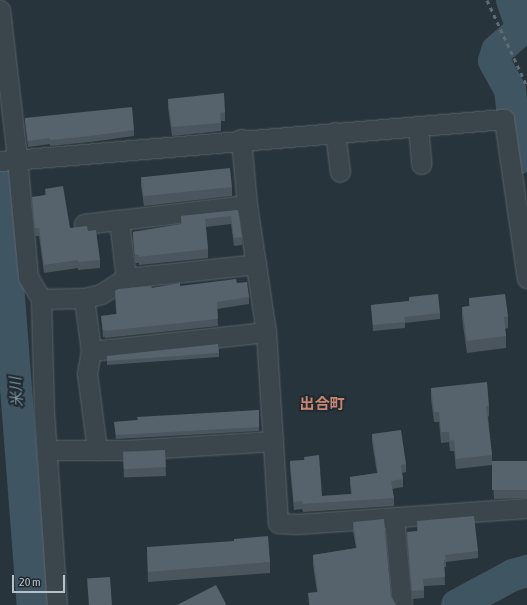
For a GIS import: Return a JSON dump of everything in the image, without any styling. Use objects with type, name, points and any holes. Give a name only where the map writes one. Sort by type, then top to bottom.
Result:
[{"type":"street","points":[[0,10],[9,160],[28,277],[40,299],[47,450],[57,605]]},
{"type":"street","points":[[9,160],[241,139],[504,119],[527,278]]},
{"type":"street","points":[[418,126],[421,164]]},
{"type":"street","points":[[335,132],[340,172]]},
{"type":"street","points":[[241,139],[247,205],[266,332],[271,382],[278,523],[296,524],[527,508]]},
{"type":"street","points":[[84,224],[247,205]]},
{"type":"street","points":[[119,220],[126,278]]},
{"type":"street","points":[[40,299],[84,298],[101,294],[126,278],[256,264]]},
{"type":"street","points":[[84,298],[91,351],[87,373],[97,450]]},
{"type":"street","points":[[91,351],[266,332]]},
{"type":"street","points":[[47,450],[127,450],[273,441]]},
{"type":"street","points":[[394,517],[402,605]]},
{"type":"building","points":[[224,93],[225,112],[220,113],[221,123],[172,127],[168,99]]},
{"type":"building","points":[[132,107],[134,130],[90,136],[50,140],[50,138],[28,141],[25,118]]},
{"type":"building","points":[[230,168],[232,187],[143,196],[141,177]]},
{"type":"building","points":[[63,186],[70,228],[87,226],[88,231],[96,230],[100,260],[78,262],[78,260],[44,265],[39,228],[35,228],[32,197],[47,195],[45,189]]},
{"type":"building","points":[[238,210],[242,237],[234,238],[231,216],[205,219],[208,249],[139,257],[139,255],[135,255],[133,232],[182,224],[181,216]]},
{"type":"building","points":[[236,279],[237,283],[247,282],[249,297],[217,302],[218,319],[103,330],[101,316],[117,314],[115,291],[118,289],[151,286],[152,288],[180,283],[180,286]]},
{"type":"building","points":[[438,294],[440,313],[404,317],[405,322],[373,325],[371,305],[409,301],[409,297]]},
{"type":"building","points":[[505,294],[508,316],[504,317],[506,336],[467,341],[462,307],[470,306],[469,298]]},
{"type":"building","points":[[218,344],[219,353],[107,361],[107,356]]},
{"type":"building","points":[[487,382],[489,406],[486,406],[492,455],[456,459],[454,440],[450,441],[449,432],[441,432],[439,412],[434,412],[431,388]]},
{"type":"building","points":[[259,410],[259,427],[116,435],[114,422],[138,420],[137,417]]},
{"type":"building","points":[[401,430],[406,464],[401,465],[403,479],[391,481],[394,498],[303,504],[302,501],[294,502],[290,461],[305,460],[304,457],[319,455],[322,496],[352,494],[350,477],[378,473],[372,434]]},
{"type":"building","points":[[165,450],[166,467],[124,469],[123,452]]},
{"type":"building","points":[[492,461],[527,461],[527,490],[492,490]]},
{"type":"building","points":[[474,516],[478,551],[445,555],[445,577],[423,579],[424,590],[412,591],[407,532],[418,531],[417,521]]},
{"type":"building","points":[[384,519],[391,597],[396,605],[310,605],[308,593],[318,592],[313,555],[357,548],[353,522]]},
{"type":"building","points":[[268,536],[270,562],[148,572],[147,547],[234,541],[234,539]]},
{"type":"building","points":[[110,577],[112,605],[89,605],[87,579]]},
{"type":"building","points":[[216,585],[226,604],[225,605],[177,605]]},
{"type":"waterway","points":[[512,0],[522,29],[497,51],[494,61],[510,90],[518,159]]},
{"type":"waterway","name":"米川","points":[[0,180],[33,605]]},
{"type":"waterway","points":[[457,605],[513,575],[527,571]]},
{"type":"railway","points":[[487,0],[527,86]]},
{"type":"district","name":"出合町","points":[[322,404]]}]
